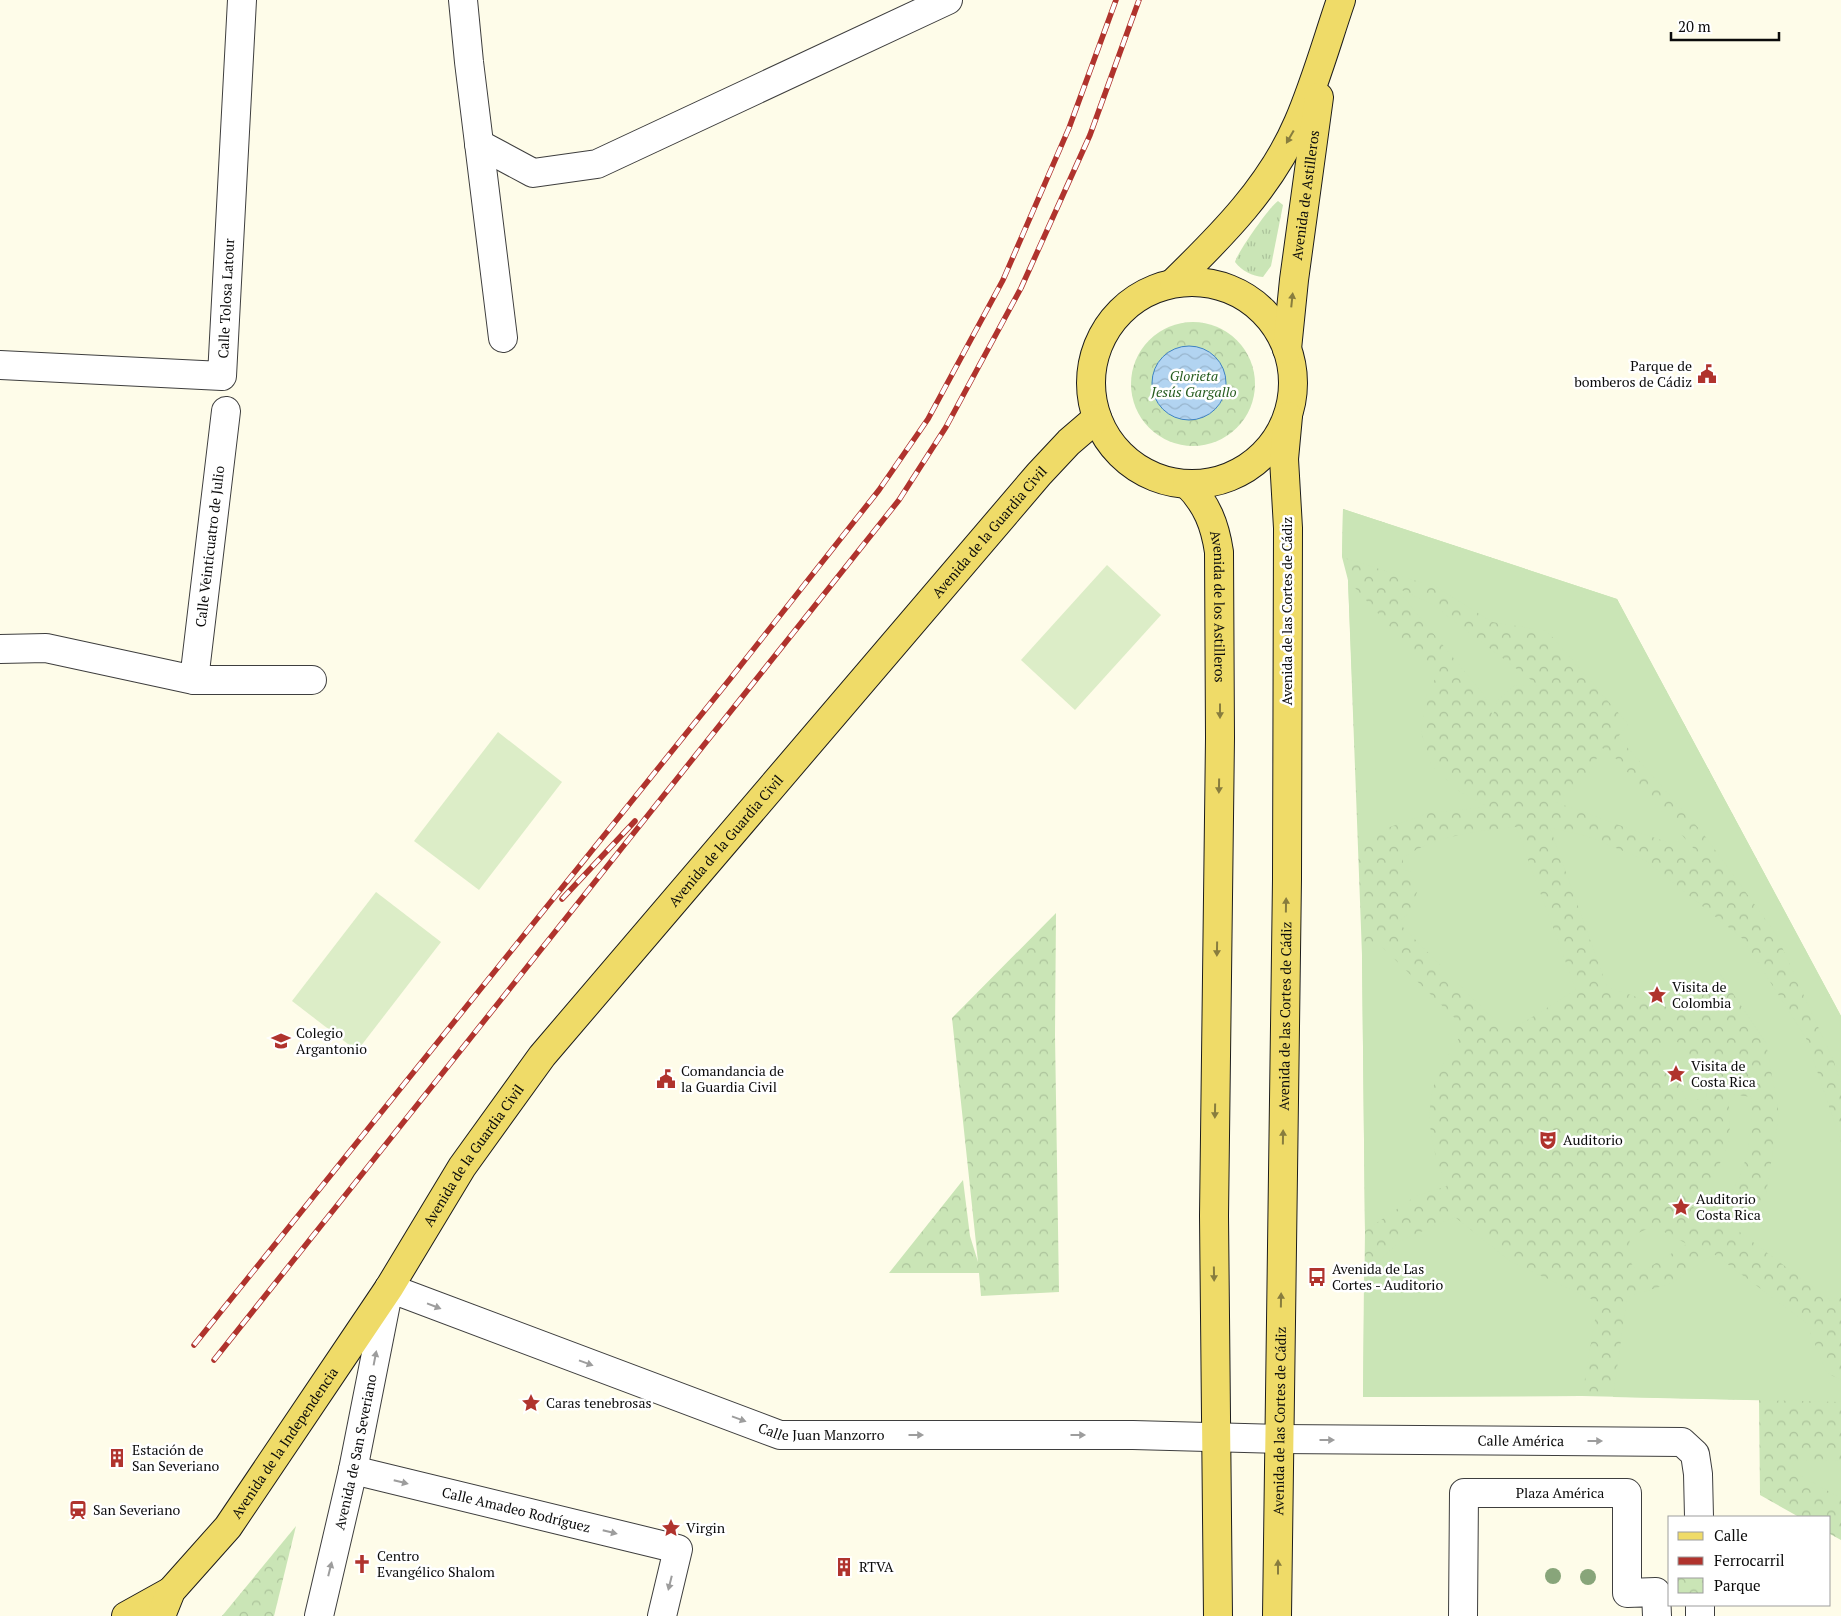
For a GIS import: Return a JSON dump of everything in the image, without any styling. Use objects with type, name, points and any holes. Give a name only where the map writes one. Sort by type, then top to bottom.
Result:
[{"type":"main road","name":"Avenida de Astilleros","points":[[1174,282],[1239,215],[1262,185],[1298,124],[1341,0]]},
{"type":"main road","name":"Avenida de Astilleros","points":[[1288,349],[1294,280],[1327,43]]},
{"type":"main road","points":[[1197,281],[1221,285],[1242,295],[1267,315],[1277,327],[1288,349],[1292,394],[1288,416],[1279,436],[1265,453],[1249,467],[1223,479],[1209,483],[1187,484],[1154,477],[1126,459],[1114,447],[1097,418],[1091,389],[1092,360],[1104,332],[1122,309],[1146,292],[1174,282],[1197,281]]},
{"type":"main road","name":"Avenida de las Cortes de Cádiz","points":[[1277,1616],[1287,878],[1288,528],[1284,459],[1288,416]]},
{"type":"main road","name":"Avenida de la Guardia Civil","points":[[389,1288],[462,1167],[542,1056],[1039,474],[1069,442],[1097,418]]},
{"type":"main road","name":"Avenida de los Astilleros","points":[[1187,484],[1205,505],[1216,531],[1219,552],[1220,738],[1214,1216],[1216,1436]]},
{"type":"main road","name":"Avenida de la Independencia","points":[[126,1616],[171,1591],[228,1527],[389,1288]]},
{"type":"main road","points":[[1216,1436],[1218,1616]]},
{"type":"main road","name":"Avenida de la Independencia","points":[[161,1616],[171,1591]]},
{"type":"street","name":"Calle Tolosa Latour","points":[[0,365],[222,376],[242,0]]},
{"type":"street","points":[[463,0],[503,338]]},
{"type":"street","points":[[479,144],[533,174],[597,164],[948,0]]},
{"type":"street","name":"Calle Veinticuatro de Julio","points":[[194,680],[226,411]]},
{"type":"street","points":[[0,648],[46,648],[194,680],[312,680]]},
{"type":"street","name":"Calle Juan Manzorro","points":[[389,1288],[780,1435],[1216,1436],[1278,1439]]},
{"type":"street","name":"Avenida de San Severiano","points":[[319,1616],[353,1470],[389,1288]]},
{"type":"street","name":"Calle América","points":[[1278,1439],[1682,1442],[1695,1454],[1698,1474],[1699,1516]]},
{"type":"street","name":"Calle Amadeo Rodríguez","points":[[353,1470],[678,1549],[662,1616]]},
{"type":"street","name":"Plaza América","points":[[1463,1616],[1464,1493],[1626,1493],[1627,1593],[1656,1592],[1657,1616]]},
{"type":"green space","points":[[1278,201],[1283,205],[1271,266],[1263,277],[1255,276],[1235,262],[1254,230]]},
{"type":"green space","name":"Glorieta Jesús Gargallo","points":[[1193,322],[1217,327],[1228,332],[1237,340],[1245,349],[1250,360],[1255,384],[1250,408],[1245,419],[1237,428],[1228,436],[1217,441],[1193,446],[1169,441],[1158,436],[1149,428],[1141,419],[1136,408],[1131,384],[1136,360],[1141,349],[1149,340],[1158,332],[1169,327]]},
{"type":"green space","points":[[1343,509],[1617,599],[1841,1016],[1841,1540],[1831,1535],[1831,1516],[1797,1516],[1760,1495],[1759,1400],[1582,1396],[1363,1397],[1365,1231],[1362,955],[1348,580],[1342,557]]},
{"type":"green space","points":[[1343,509],[1617,599],[1841,1016],[1841,1084],[1834,1062],[1776,934],[1702,832],[1618,737],[1628,724],[1547,631],[1492,622],[1438,588],[1342,557]]},
{"type":"green space","points":[[1107,565],[1161,615],[1075,710],[1021,660]]},
{"type":"green space","points":[[1348,580],[1436,678],[1427,691],[1421,731],[1431,765],[1459,791],[1488,807],[1429,813],[1390,827],[1359,848]]},
{"type":"green space","points":[[1395,587],[1432,604],[1539,686],[1515,685],[1497,701],[1493,716],[1484,695]]},
{"type":"green space","points":[[498,732],[562,782],[479,890],[414,841]]},
{"type":"green space","points":[[1602,748],[1610,752],[1694,849],[1705,866],[1672,844],[1555,802],[1585,781]]},
{"type":"green space","points":[[1516,827],[1576,990],[1516,1027],[1501,1027],[1398,922],[1408,914],[1418,890],[1411,872],[1403,869],[1403,858],[1429,844],[1457,835]]},
{"type":"green space","points":[[1550,828],[1587,836],[1645,860],[1743,939],[1806,1038],[1841,1142],[1841,1295],[1831,1301],[1737,1230],[1766,1194],[1779,1114],[1766,1043],[1720,974],[1684,1013],[1607,987]]},
{"type":"green space","points":[[376,892],[441,942],[357,1051],[292,1001]]},
{"type":"green space","points":[[1056,913],[1055,1035],[1059,1292],[981,1296],[979,1273],[889,1273],[963,1180],[970,1236],[978,1262],[952,1018]]},
{"type":"green space","points":[[1375,940],[1465,1028],[1440,1071],[1431,1098],[1430,1124],[1434,1149],[1447,1186],[1416,1196],[1365,1231],[1362,955]]},
{"type":"green space","points":[[1672,1038],[1685,1049],[1696,1064],[1704,1081],[1707,1097],[1687,1102],[1676,1076],[1658,1054]]},
{"type":"green space","points":[[1728,1094],[1752,1097],[1748,1149],[1739,1177],[1732,1191],[1709,1220],[1689,1204],[1714,1173],[1724,1155],[1730,1126]]},
{"type":"green space","points":[[1455,1217],[1511,1262],[1598,1302],[1582,1396],[1363,1397],[1364,1276],[1400,1241]]},
{"type":"green space","points":[[1653,1226],[1687,1244],[1638,1274],[1628,1258],[1630,1237]]},
{"type":"green space","points":[[1714,1254],[1812,1327],[1810,1332],[1827,1373],[1841,1380],[1841,1402],[1613,1397],[1627,1297],[1672,1283]]},
{"type":"green space","points":[[1841,1460],[1841,1498],[1795,1473],[1792,1461]]},
{"type":"green space","points":[[296,1526],[274,1616],[222,1616]]},
{"type":"water","points":[[1189,346],[1203,349],[1215,357],[1223,369],[1226,383],[1223,397],[1215,409],[1203,417],[1189,420],[1175,417],[1163,409],[1155,397],[1152,383],[1155,369],[1163,357],[1175,349]]},
{"type":"railway","points":[[194,1345],[730,679],[879,490],[928,419],[1003,280],[1069,128],[1116,0]]},
{"type":"railway","points":[[214,1360],[899,500],[946,427],[1021,288],[1090,135],[1139,0]]},
{"type":"railway","points":[[562,899],[635,821]]},
{"type":"place","name":"Parque de bomberos de Cádiz","points":[[1707,374]]},
{"type":"place","name":"Visita de Colombia","points":[[1657,995]]},
{"type":"place","name":"Colegio Argantonio","points":[[281,1041]]},
{"type":"place","name":"Visita de Costa Rica","points":[[1676,1074]]},
{"type":"place","name":"Comandancia de la Guardia Civil","points":[[666,1079]]},
{"type":"place","name":"Auditorio","points":[[1548,1140]]},
{"type":"place","name":"Auditorio Costa Rica","points":[[1681,1207]]},
{"type":"place","name":"Avenida de Las Cortes - Auditorio","points":[[1317,1277]]},
{"type":"place","name":"Caras tenebrosas","points":[[531,1403]]},
{"type":"place","name":"Estación de San Severiano","points":[[117,1458]]},
{"type":"place","name":"San Severiano","points":[[78,1510]]},
{"type":"place","name":"Virgin","points":[[671,1528]]},
{"type":"place","name":"Centro Evangélico Shalom","points":[[362,1564]]},
{"type":"place","name":"RTVA","points":[[844,1567]]}]
